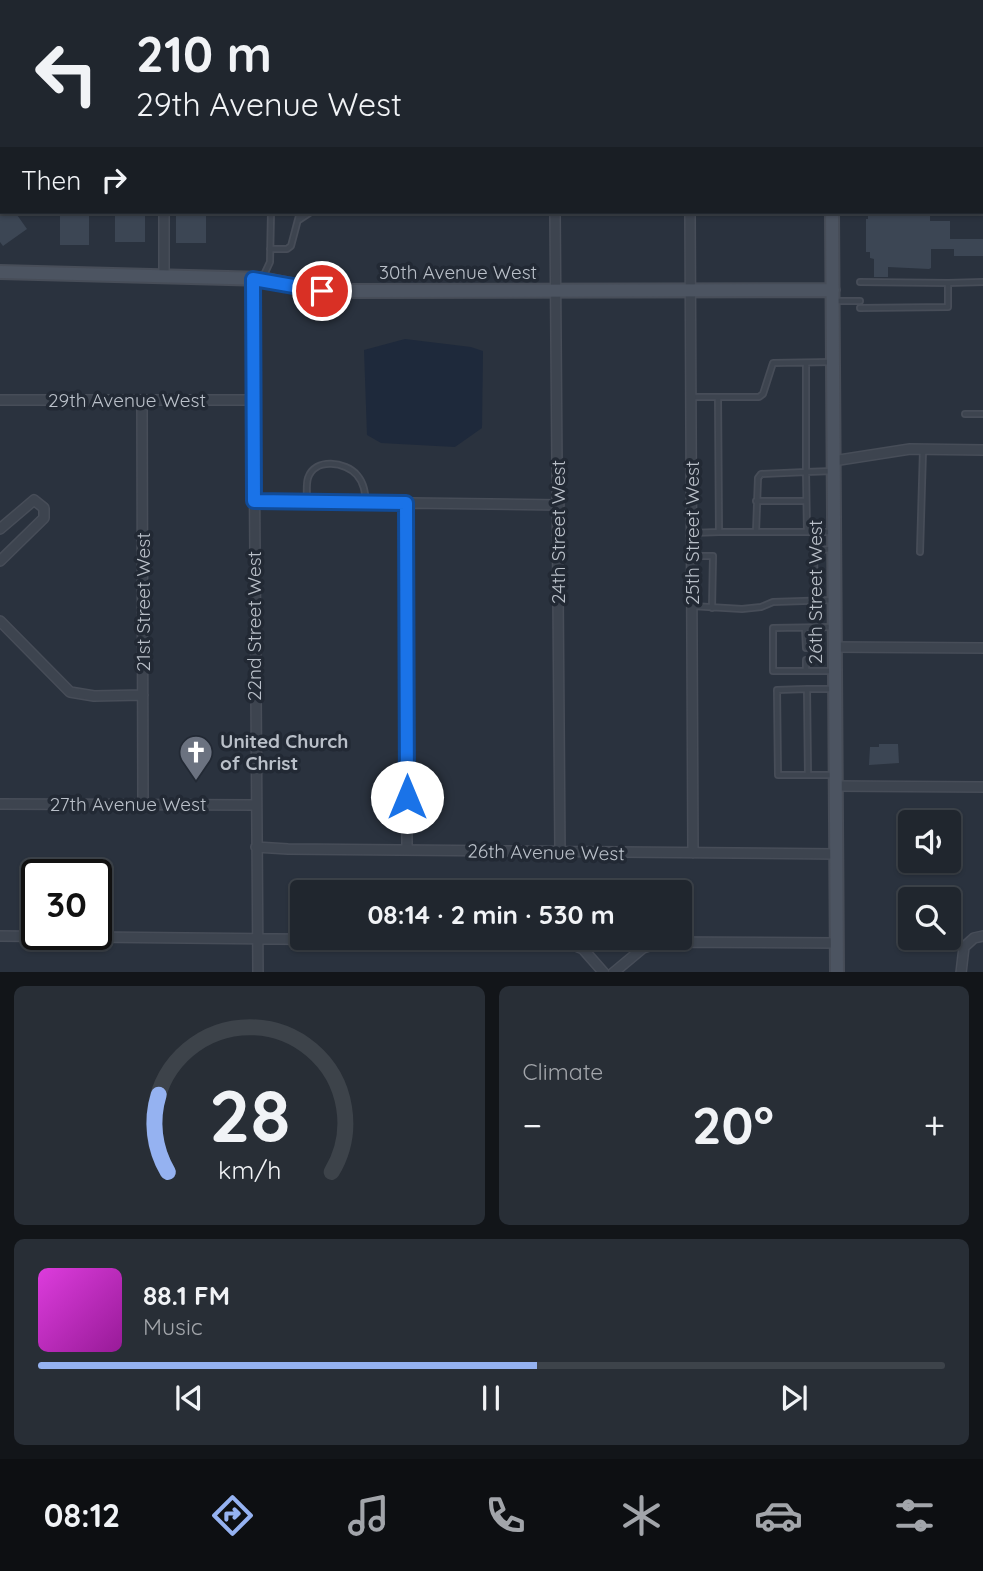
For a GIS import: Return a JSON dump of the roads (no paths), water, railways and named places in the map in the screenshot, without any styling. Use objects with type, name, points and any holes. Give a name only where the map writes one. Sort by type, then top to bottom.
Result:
[{"type":"street","points":[[164,214],[164,276]]},
{"type":"street","name":"24th Street West","points":[[555,214],[560,852]]},
{"type":"street","name":"25th Street West","points":[[690,214],[693,853]]},
{"type":"street","name":"26th Street West","points":[[832,214],[837,972]]},
{"type":"street","name":"30th Avenue West","points":[[0,272],[257,279],[322,291],[691,291],[833,295]]},
{"type":"street","name":"22nd Street West","points":[[257,279],[253,400],[258,972]]},
{"type":"street","name":"29th Avenue West","points":[[0,400],[253,400]]},
{"type":"street","name":"21st Street West","points":[[142,401],[143,804]]},
{"type":"street","points":[[833,466],[923,449],[983,450]]},
{"type":"street","points":[[0,530],[34,500],[44,508],[41,522],[0,561]]},
{"type":"street","points":[[254,501],[559,505]]},
{"type":"street","points":[[406,503],[407,850]]},
{"type":"street","points":[[0,621],[70,692],[94,696],[143,695]]},
{"type":"street","points":[[834,647],[983,648]]},
{"type":"street","points":[[835,780],[983,787]]},
{"type":"street","name":"27th Avenue West","points":[[0,804],[256,805]]},
{"type":"street","name":"26th Avenue West","points":[[256,847],[835,854]]},
{"type":"street","points":[[0,936],[566,942],[583,949],[604,972]]},
{"type":"street","points":[[961,972],[964,947],[974,938],[983,936]]},
{"type":"street","points":[[613,972],[643,948],[661,942],[837,943]]},
{"type":"lane","points":[[257,279],[270,262],[271,214]]},
{"type":"lane","points":[[270,249],[287,249],[291,246],[300,214]]},
{"type":"lane","points":[[298,220],[308,214]]},
{"type":"lane","points":[[860,282],[983,282]]},
{"type":"lane","points":[[860,308],[948,307],[948,282]]},
{"type":"lane","points":[[833,295],[860,301]]},
{"type":"lane","points":[[691,397],[759,397],[763,394],[773,363],[833,362]]},
{"type":"lane","points":[[806,363],[807,532]]},
{"type":"lane","points":[[718,397],[719,532]]},
{"type":"lane","points":[[965,414],[983,414]]},
{"type":"lane","points":[[920,552],[923,449]]},
{"type":"lane","points":[[307,502],[308,477],[314,469],[335,463],[357,474],[365,487],[366,503]]},
{"type":"lane","points":[[756,532],[756,481],[761,474],[806,472],[833,466]]},
{"type":"lane","points":[[756,501],[806,501]]},
{"type":"lane","points":[[692,533],[833,532]]},
{"type":"lane","points":[[815,601],[814,555],[817,551],[833,549]]},
{"type":"lane","points":[[692,556],[713,556],[712,608]]},
{"type":"lane","points":[[692,606],[761,607],[773,602],[834,600]]},
{"type":"lane","points":[[805,627],[806,648]]},
{"type":"lane","points":[[834,627],[773,628],[773,671],[834,671]]},
{"type":"lane","points":[[806,660],[806,671]]},
{"type":"lane","points":[[807,689],[808,775]]},
{"type":"lane","points":[[834,689],[777,690],[777,714],[778,775],[808,775],[835,780]]},
{"type":"water","points":[[405,339],[471,347],[483,351],[482,428],[455,447],[381,443],[367,435],[364,350]]},
{"type":"place","name":"United Church of Christ","points":[[196,782]]}]
